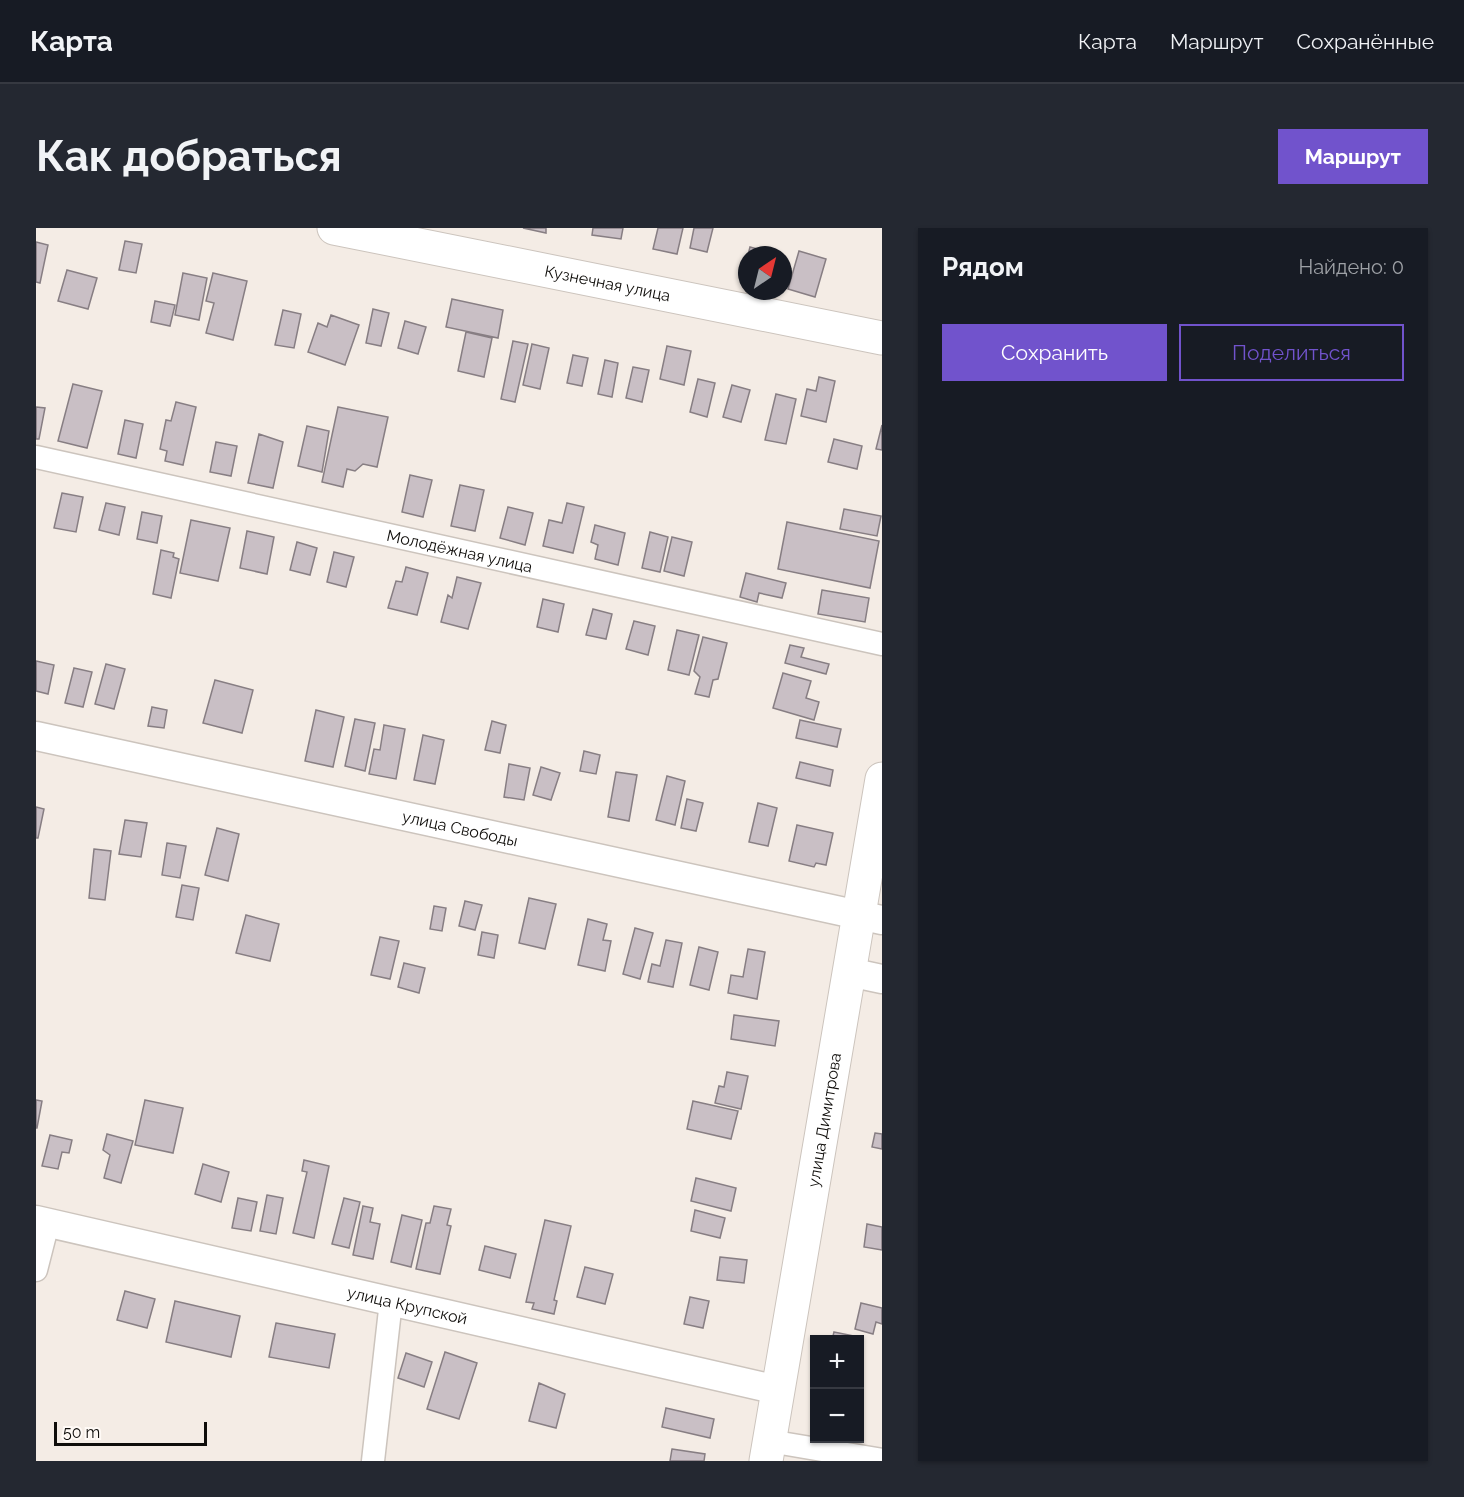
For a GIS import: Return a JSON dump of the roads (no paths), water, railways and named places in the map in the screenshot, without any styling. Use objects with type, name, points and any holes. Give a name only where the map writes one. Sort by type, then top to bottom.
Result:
[{"type":"main road","name":"Кузнечная улица","points":[[334,228],[882,338]]},
{"type":"main road","name":"улица Димитрова","points":[[768,1451],[849,972],[870,918],[882,779]]},
{"type":"street","name":"Молодёжная улица","points":[[36,457],[882,644]]},
{"type":"street","name":"улица Свободы","points":[[36,736],[870,918]]},
{"type":"street","points":[[849,972],[882,979]]},
{"type":"street","points":[[36,1270],[42,1222]]},
{"type":"street","name":"улица Крупской","points":[[42,1222],[778,1390]]},
{"type":"street","points":[[373,1461],[391,1301]]},
{"type":"street","points":[[768,1451],[882,1460]]}]
